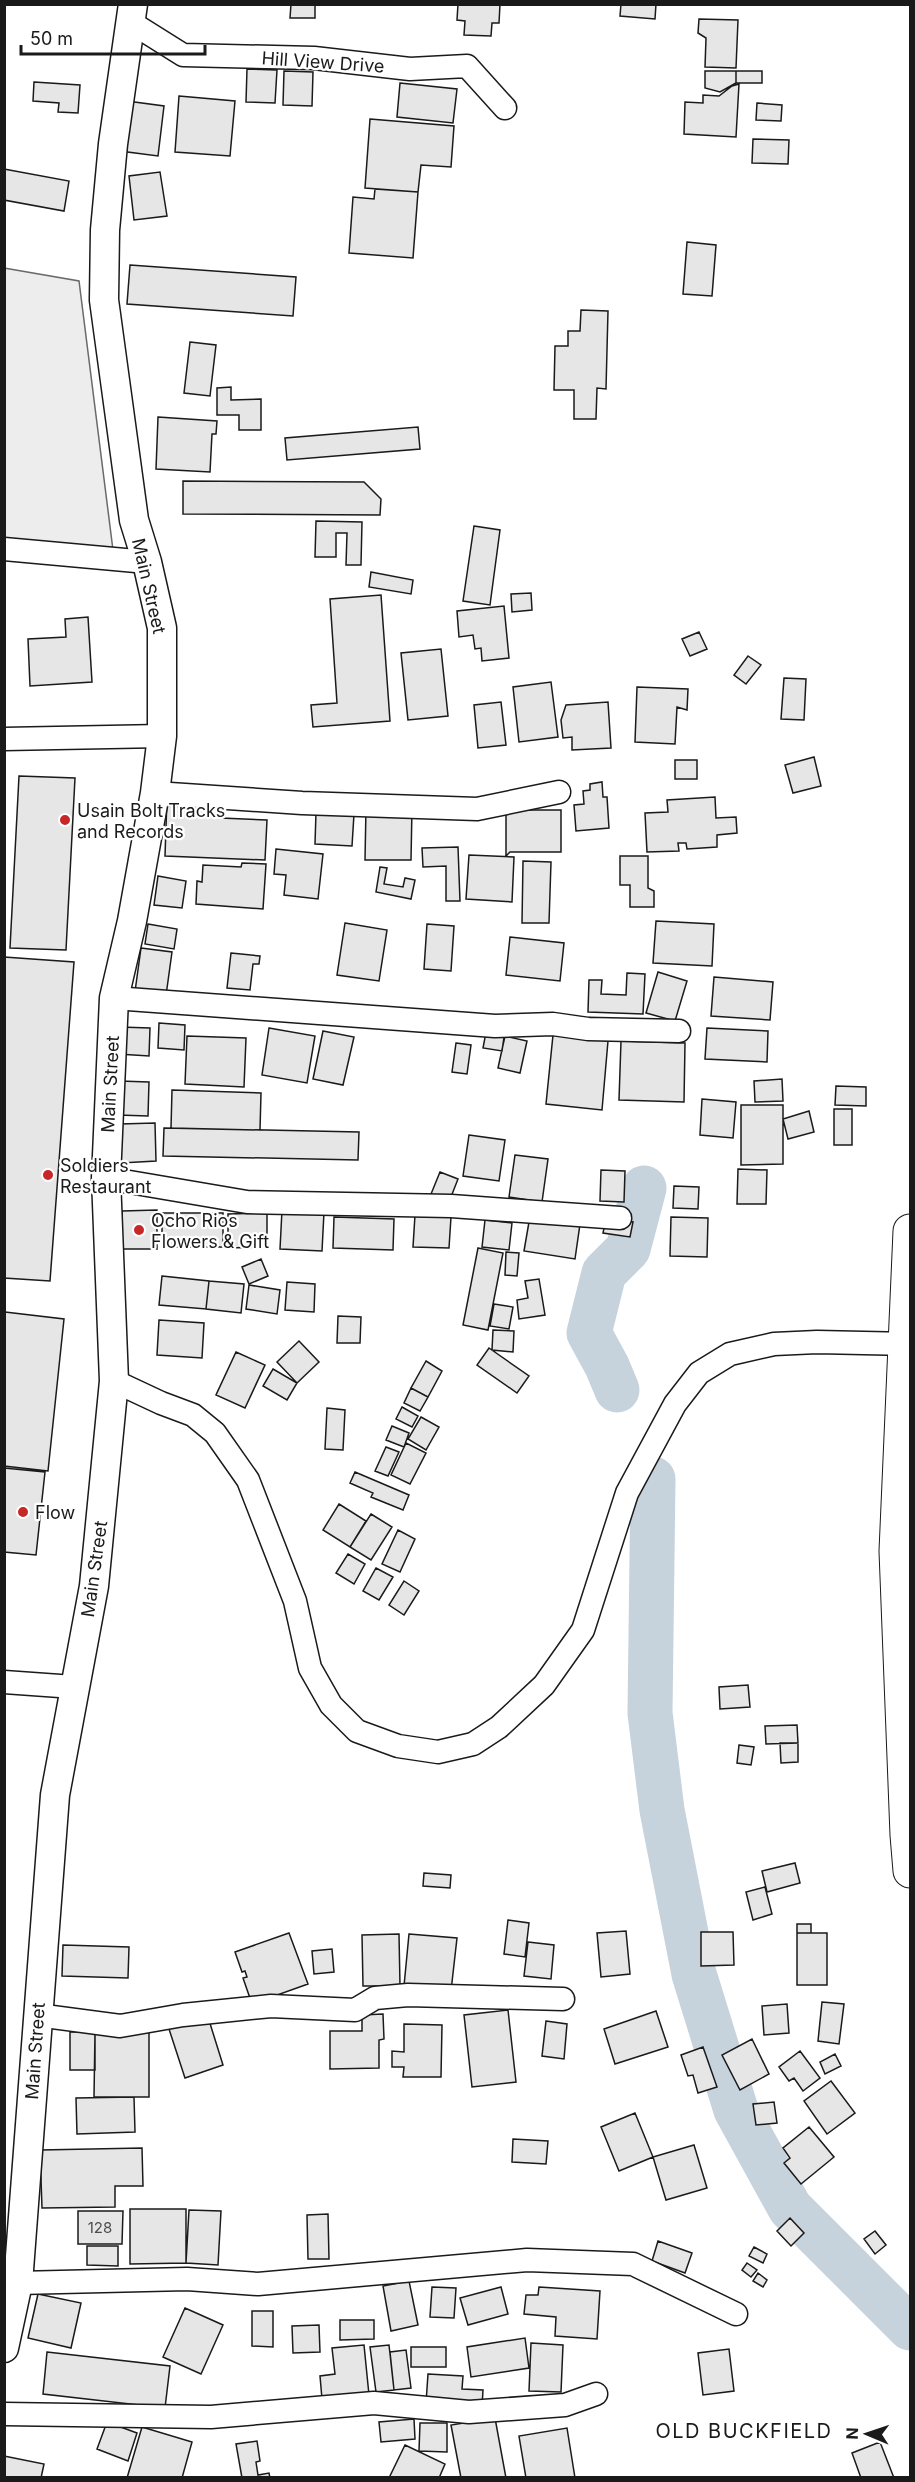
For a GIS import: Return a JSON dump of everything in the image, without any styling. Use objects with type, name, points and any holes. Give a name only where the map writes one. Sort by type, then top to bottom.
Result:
[{"type":"main road","points":[[910,1231],[908,1344],[896,1551],[910,1871]]},
{"type":"street","name":"Hill View Drive","points":[[133,14],[183,55],[314,58],[410,69],[467,66],[505,108]]},
{"type":"street","name":"Main Street","points":[[4,2348],[18,2283],[55,1796],[94,1586],[114,1381],[106,1178],[114,998],[132,921],[155,793],[162,736],[162,628],[147,562],[134,520],[104,300],[105,230],[113,144],[133,14]]},
{"type":"street","points":[[4,549],[147,562]]},
{"type":"street","points":[[4,739],[162,736]]},
{"type":"street","points":[[155,793],[302,803],[477,809],[559,792]]},
{"type":"street","points":[[114,998],[495,1026],[553,1024],[588,1029],[679,1031]]},
{"type":"street","points":[[106,1178],[247,1202],[451,1206],[620,1218]]},
{"type":"street","points":[[114,1381],[193,1415],[215,1433],[248,1480],[294,1601],[310,1668],[332,1705],[357,1731],[398,1746],[438,1752],[473,1744],[499,1727],[544,1685],[583,1630],[627,1493],[675,1404],[699,1373],[730,1354],[774,1344],[817,1342],[908,1344]]},
{"type":"street","points":[[4,1682],[74,1687]]},
{"type":"street","points":[[37,2015],[120,2026],[183,2015],[271,2006],[355,2010],[375,1998],[408,1995],[563,1999]]},
{"type":"street","points":[[18,2283],[187,2279],[258,2284],[527,2260],[610,2263],[633,2264],[736,2314]]},
{"type":"street","points":[[4,2414],[211,2417],[374,2403],[469,2412],[565,2405],[596,2394]]},
{"type":"shaded area","points":[[4,268],[79,281],[114,558],[5,541]]},
{"type":"building","points":[[291,4],[315,4],[315,18],[290,18]]},
{"type":"building","points":[[458,4],[500,4],[499,23],[492,23],[491,36],[464,35],[465,21],[457,20]]},
{"type":"building","points":[[621,4],[656,4],[655,19],[620,16]]},
{"type":"building","points":[[699,19],[738,20],[736,68],[705,67],[706,38],[698,33]]},
{"type":"building","points":[[247,69],[277,70],[275,103],[246,102]]},
{"type":"building","points":[[284,71],[313,72],[312,106],[283,105]]},
{"type":"building","points":[[705,71],[736,71],[736,83],[720,92],[705,88]]},
{"type":"building","points":[[736,71],[762,71],[762,83],[736,83]]},
{"type":"building","points":[[34,82],[80,85],[78,113],[58,112],[59,103],[33,101]]},
{"type":"building","points":[[400,83],[457,89],[453,123],[397,117]]},
{"type":"building","points":[[739,84],[736,137],[684,134],[685,102],[703,103],[703,95],[719,96],[732,86]]},
{"type":"building","points":[[179,96],[235,101],[230,156],[175,152]]},
{"type":"building","points":[[127,101],[164,106],[158,156],[120,151]]},
{"type":"building","points":[[757,103],[782,105],[781,121],[756,120]]},
{"type":"building","points":[[370,119],[454,126],[451,167],[421,165],[418,192],[365,188]]},
{"type":"building","points":[[753,139],[789,140],[788,164],[752,163]]},
{"type":"building","points":[[4,169],[69,181],[64,211],[4,200]]},
{"type":"building","points":[[160,172],[167,216],[134,220],[129,176]]},
{"type":"building","points":[[375,189],[418,192],[413,258],[349,253],[353,197],[374,199]]},
{"type":"building","points":[[687,242],[716,245],[712,296],[683,294]]},
{"type":"building","points":[[130,265],[296,277],[293,316],[127,304]]},
{"type":"building","points":[[581,310],[608,311],[606,389],[597,388],[596,419],[574,419],[574,390],[554,390],[555,346],[568,346],[568,331],[580,331]]},
{"type":"building","points":[[190,342],[216,345],[210,396],[184,393]]},
{"type":"building","points":[[231,387],[231,400],[261,399],[261,430],[239,430],[239,415],[217,415],[217,388]]},
{"type":"building","points":[[158,417],[217,421],[216,434],[212,434],[210,472],[156,469]]},
{"type":"building","points":[[418,427],[420,449],[287,460],[285,438]]},
{"type":"building","points":[[183,481],[364,482],[381,499],[380,515],[183,514]]},
{"type":"building","points":[[316,521],[362,522],[361,565],[346,565],[347,533],[336,533],[336,557],[315,557]]},
{"type":"building","points":[[474,526],[500,530],[490,605],[463,601]]},
{"type":"building","points":[[371,572],[413,580],[411,594],[369,587]]},
{"type":"building","points":[[531,593],[532,610],[512,612],[511,594]]},
{"type":"building","points":[[381,595],[390,721],[313,727],[311,705],[337,703],[330,599]]},
{"type":"building","points":[[504,606],[509,658],[482,661],[481,648],[475,649],[473,635],[459,637],[457,611]]},
{"type":"building","points":[[88,617],[92,682],[30,686],[28,639],[66,637],[65,619]]},
{"type":"building","points":[[699,632],[707,649],[690,656],[682,639]]},
{"type":"building","points":[[441,649],[448,716],[408,720],[401,653]]},
{"type":"building","points":[[748,656],[761,665],[746,684],[734,675]]},
{"type":"building","points":[[784,678],[806,679],[804,720],[781,719]]},
{"type":"building","points":[[551,682],[558,737],[519,742],[513,687]]},
{"type":"building","points":[[637,687],[688,689],[687,710],[677,707],[675,744],[635,742]]},
{"type":"building","points":[[501,702],[506,745],[478,748],[474,705]]},
{"type":"building","points":[[608,702],[611,748],[572,750],[572,737],[563,738],[561,720],[566,705]]},
{"type":"building","points":[[814,757],[821,786],[793,793],[785,765]]},
{"type":"building","points":[[675,760],[697,760],[697,779],[675,779]]},
{"type":"building","points":[[19,776],[75,778],[66,950],[10,948]]},
{"type":"building","points":[[602,782],[603,797],[607,797],[609,828],[576,831],[574,805],[584,804],[583,791],[590,790],[590,784]]},
{"type":"building","points":[[715,797],[716,818],[736,817],[737,833],[717,835],[717,847],[687,849],[686,843],[678,843],[679,851],[647,852],[645,813],[668,812],[667,800]]},
{"type":"building","points":[[167,798],[221,800],[221,818],[267,820],[265,860],[165,856]]},
{"type":"building","points":[[366,808],[412,808],[411,860],[365,860]]},
{"type":"building","points":[[506,810],[561,810],[561,852],[510,852],[506,856]]},
{"type":"building","points":[[316,812],[354,814],[352,846],[315,844]]},
{"type":"building","points":[[458,847],[460,901],[446,901],[446,866],[423,867],[422,848]]},
{"type":"building","points":[[276,849],[323,854],[318,899],[284,895],[286,875],[274,874]]},
{"type":"building","points":[[469,855],[514,857],[512,902],[466,899]]},
{"type":"building","points":[[620,856],[648,856],[648,888],[654,891],[654,907],[630,907],[630,885],[620,885]]},
{"type":"building","points":[[523,861],[551,862],[549,923],[522,923]]},
{"type":"building","points":[[242,863],[266,864],[263,909],[196,904],[197,881],[202,882],[203,865],[241,867]]},
{"type":"building","points":[[380,867],[387,868],[384,884],[403,887],[405,878],[415,880],[411,899],[376,892]]},
{"type":"building","points":[[158,876],[186,881],[182,908],[154,905]]},
{"type":"building","points":[[656,921],[714,924],[712,966],[653,963]]},
{"type":"building","points":[[345,923],[387,930],[379,981],[337,975]]},
{"type":"building","points":[[148,924],[177,929],[174,949],[145,944]]},
{"type":"building","points":[[427,924],[454,926],[451,971],[424,969]]},
{"type":"building","points":[[510,937],[564,943],[560,981],[506,975]]},
{"type":"building","points":[[141,948],[172,952],[164,1010],[133,1006]]},
{"type":"building","points":[[231,953],[260,956],[259,964],[253,964],[250,990],[227,988]]},
{"type":"building","points":[[4,957],[74,962],[50,1281],[4,1278]]},
{"type":"building","points":[[658,972],[687,981],[675,1021],[646,1013]]},
{"type":"building","points":[[627,973],[645,974],[643,1014],[588,1012],[589,980],[602,980],[601,994],[626,995]]},
{"type":"building","points":[[714,977],[773,982],[770,1020],[711,1016]]},
{"type":"building","points":[[159,1023],[185,1025],[184,1050],[158,1048]]},
{"type":"building","points":[[119,1027],[150,1028],[149,1056],[118,1054]]},
{"type":"building","points":[[487,1027],[505,1030],[502,1051],[483,1048]]},
{"type":"building","points":[[269,1028],[315,1036],[307,1083],[262,1075]]},
{"type":"building","points":[[707,1028],[768,1031],[767,1062],[705,1059]]},
{"type":"building","points":[[323,1031],[354,1037],[343,1085],[313,1079]]},
{"type":"building","points":[[553,1035],[608,1041],[602,1110],[546,1104]]},
{"type":"building","points":[[187,1036],[246,1038],[244,1087],[185,1084]]},
{"type":"building","points":[[505,1036],[527,1041],[520,1073],[498,1068]]},
{"type":"building","points":[[621,1041],[685,1043],[684,1102],[619,1100]]},
{"type":"building","points":[[456,1043],[471,1045],[467,1074],[452,1072]]},
{"type":"building","points":[[782,1079],[783,1101],[755,1102],[754,1081]]},
{"type":"building","points":[[119,1081],[149,1082],[148,1116],[118,1115]]},
{"type":"building","points":[[836,1086],[866,1087],[866,1106],[835,1105]]},
{"type":"building","points":[[172,1090],[261,1093],[260,1130],[171,1128]]},
{"type":"building","points":[[702,1099],[736,1102],[733,1138],[700,1135]]},
{"type":"building","points":[[741,1105],[783,1105],[783,1164],[741,1165]]},
{"type":"building","points":[[834,1109],[852,1109],[852,1145],[834,1145]]},
{"type":"building","points":[[809,1111],[814,1132],[788,1139],[783,1119]]},
{"type":"building","points":[[155,1123],[156,1161],[121,1163],[120,1124]]},
{"type":"building","points":[[164,1128],[359,1132],[358,1160],[163,1156]]},
{"type":"building","points":[[469,1135],[505,1140],[499,1181],[463,1176]]},
{"type":"building","points":[[515,1155],[548,1159],[542,1202],[509,1197]]},
{"type":"building","points":[[738,1169],[767,1170],[766,1204],[737,1204]]},
{"type":"building","points":[[601,1170],[625,1171],[624,1202],[600,1201]]},
{"type":"building","points":[[440,1172],[458,1179],[449,1202],[431,1194]]},
{"type":"building","points":[[674,1186],[699,1187],[698,1209],[673,1208]]},
{"type":"building","name":"Ocho Rios Flowers & Gift","points":[[157,1210],[157,1249],[122,1249],[122,1211]]},
{"type":"building","points":[[282,1210],[324,1212],[322,1251],[280,1249]]},
{"type":"building","points":[[162,1213],[223,1213],[223,1247],[162,1247]]},
{"type":"building","points":[[267,1213],[267,1247],[228,1248],[228,1214]]},
{"type":"building","points":[[415,1215],[451,1217],[449,1248],[413,1247]]},
{"type":"building","points":[[530,1216],[580,1224],[575,1259],[524,1251]]},
{"type":"building","points":[[334,1217],[394,1219],[393,1250],[333,1248]]},
{"type":"building","points":[[671,1217],[708,1218],[707,1257],[670,1256]]},
{"type":"building","points":[[606,1218],[633,1222],[630,1237],[603,1233]]},
{"type":"building","points":[[485,1220],[512,1223],[509,1250],[482,1247]]},
{"type":"building","points":[[478,1248],[503,1253],[488,1330],[463,1325]]},
{"type":"building","points":[[506,1252],[519,1253],[517,1276],[505,1275]]},
{"type":"building","points":[[261,1259],[268,1276],[249,1284],[242,1267]]},
{"type":"building","points":[[162,1276],[209,1281],[206,1309],[159,1305]]},
{"type":"building","points":[[539,1279],[545,1315],[519,1319],[517,1300],[528,1298],[525,1281]]},
{"type":"building","points":[[209,1281],[244,1284],[241,1313],[206,1309]]},
{"type":"building","points":[[287,1282],[315,1284],[314,1312],[285,1310]]},
{"type":"building","points":[[249,1285],[280,1290],[277,1314],[246,1309]]},
{"type":"building","points":[[494,1304],[513,1307],[509,1329],[490,1326]]},
{"type":"building","points":[[5,1312],[64,1319],[48,1471],[4,1466]]},
{"type":"building","points":[[338,1316],[361,1317],[360,1343],[337,1343]]},
{"type":"building","points":[[159,1320],[204,1323],[202,1358],[157,1355]]},
{"type":"building","points":[[493,1330],[514,1331],[513,1352],[492,1350]]},
{"type":"building","points":[[299,1341],[319,1362],[297,1383],[277,1362]]},
{"type":"building","points":[[489,1348],[529,1376],[517,1393],[477,1365]]},
{"type":"building","points":[[236,1352],[265,1365],[245,1408],[216,1395]]},
{"type":"building","points":[[426,1361],[442,1371],[428,1397],[411,1388]]},
{"type":"building","points":[[273,1369],[297,1383],[287,1400],[263,1386]]},
{"type":"building","points":[[411,1388],[428,1397],[420,1411],[404,1403]]},
{"type":"building","points":[[402,1407],[418,1416],[412,1427],[396,1419]]},
{"type":"building","points":[[327,1408],[345,1410],[343,1450],[325,1449]]},
{"type":"building","points":[[421,1417],[439,1427],[426,1450],[408,1439]]},
{"type":"building","points":[[392,1426],[409,1433],[404,1447],[386,1440]]},
{"type":"building","points":[[406,1443],[426,1453],[410,1484],[391,1475]]},
{"type":"building","points":[[386,1447],[399,1452],[388,1476],[375,1471]]},
{"type":"building","name":"Flow","points":[[4,1468],[45,1472],[36,1555],[4,1552]]},
{"type":"building","points":[[355,1472],[409,1495],[403,1510],[371,1497],[373,1493],[350,1483]]},
{"type":"building","points":[[339,1504],[366,1521],[350,1547],[323,1530]]},
{"type":"building","points":[[371,1514],[392,1527],[371,1560],[350,1547]]},
{"type":"building","points":[[398,1530],[415,1539],[400,1572],[382,1564]]},
{"type":"building","points":[[348,1554],[365,1564],[354,1584],[336,1573]]},
{"type":"building","points":[[376,1568],[393,1577],[379,1600],[363,1591]]},
{"type":"building","points":[[404,1581],[419,1591],[404,1615],[389,1605]]},
{"type":"building","points":[[748,1685],[750,1707],[720,1709],[719,1687]]},
{"type":"building","points":[[797,1725],[798,1743],[766,1744],[765,1726]]},
{"type":"building","points":[[780,1743],[798,1743],[798,1762],[781,1763]]},
{"type":"building","points":[[739,1745],[754,1747],[751,1765],[737,1763]]},
{"type":"building","points":[[795,1863],[800,1883],[767,1892],[762,1871]]},
{"type":"building","points":[[424,1873],[451,1875],[450,1888],[423,1886]]},
{"type":"building","points":[[765,1887],[772,1914],[753,1920],[746,1892]]},
{"type":"building","points":[[508,1920],[529,1923],[525,1957],[504,1954]]},
{"type":"building","points":[[797,1924],[811,1924],[811,1933],[797,1933]]},
{"type":"building","points":[[626,1931],[630,1974],[601,1977],[597,1933]]},
{"type":"building","points":[[701,1932],[733,1932],[734,1965],[701,1966]]},
{"type":"building","points":[[289,1933],[308,1984],[252,2004],[243,1978],[247,1977],[245,1971],[242,1972],[235,1952]]},
{"type":"building","points":[[797,1933],[827,1933],[827,1985],[797,1985]]},
{"type":"building","points":[[399,1934],[400,1986],[363,1986],[362,1935]]},
{"type":"building","points":[[409,1934],[457,1938],[451,1991],[404,1986]]},
{"type":"building","points":[[528,1942],[554,1945],[551,1979],[524,1976]]},
{"type":"building","points":[[63,1945],[129,1947],[128,1978],[62,1976]]},
{"type":"building","points":[[332,1949],[334,1972],[314,1974],[312,1951]]},
{"type":"building","points":[[822,2002],[844,2004],[839,2044],[818,2041]]},
{"type":"building","points":[[787,2004],[789,2033],[764,2035],[762,2006]]},
{"type":"building","points":[[508,2010],[516,2082],[472,2087],[464,2015]]},
{"type":"building","points":[[656,2011],[668,2047],[615,2064],[604,2029]]},
{"type":"building","points":[[383,2014],[384,2039],[379,2040],[379,2068],[330,2069],[330,2031],[362,2031],[362,2015]]},
{"type":"building","points":[[208,2017],[223,2065],[185,2078],[169,2029]]},
{"type":"building","points":[[546,2021],[567,2024],[564,2059],[542,2056]]},
{"type":"building","points":[[404,2024],[442,2025],[441,2077],[403,2077],[404,2067],[392,2067],[392,2051],[404,2052]]},
{"type":"building","points":[[70,2032],[95,2032],[95,2070],[70,2070]]},
{"type":"building","points":[[95,2032],[149,2032],[149,2097],[94,2097]]},
{"type":"building","points":[[752,2039],[769,2074],[740,2090],[722,2055]]},
{"type":"building","points":[[703,2047],[717,2087],[698,2093],[693,2075],[688,2076],[681,2055]]},
{"type":"building","points":[[800,2051],[820,2078],[803,2091],[794,2078],[789,2081],[779,2067]]},
{"type":"building","points":[[835,2054],[841,2066],[825,2074],[820,2062]]},
{"type":"building","points":[[831,2081],[855,2113],[827,2134],[804,2101]]},
{"type":"building","points":[[134,2097],[135,2132],[77,2134],[76,2098]]},
{"type":"building","points":[[774,2102],[777,2123],[756,2125],[753,2104]]},
{"type":"building","points":[[635,2113],[653,2157],[619,2171],[601,2127]]},
{"type":"building","points":[[809,2127],[834,2157],[801,2184],[784,2163],[790,2158],[783,2148]]},
{"type":"building","points":[[513,2139],[548,2141],[546,2164],[512,2162]]},
{"type":"building","points":[[694,2145],[707,2188],[666,2200],[653,2157]]},
{"type":"building","points":[[142,2148],[143,2186],[115,2186],[115,2207],[42,2208],[40,2150]]},
{"type":"building","points":[[130,2209],[186,2209],[186,2263],[130,2264]]},
{"type":"building","points":[[189,2210],[221,2211],[218,2265],[186,2263]]},
{"type":"building","points":[[78,2211],[123,2211],[122,2244],[78,2244]]},
{"type":"building","points":[[328,2214],[329,2259],[308,2259],[307,2215]]},
{"type":"building","points":[[790,2218],[804,2233],[791,2246],[777,2231]]},
{"type":"building","points":[[875,2231],[886,2245],[875,2254],[864,2239]]},
{"type":"building","points":[[658,2241],[692,2253],[685,2273],[652,2261]]},
{"type":"building","points":[[87,2246],[118,2246],[118,2266],[87,2265]]},
{"type":"building","points":[[754,2247],[767,2254],[763,2263],[749,2256]]},
{"type":"building","points":[[747,2263],[757,2270],[751,2277],[742,2270]]},
{"type":"building","points":[[758,2273],[767,2280],[763,2287],[753,2281]]},
{"type":"building","points":[[409,2281],[418,2325],[391,2331],[383,2286]]},
{"type":"building","points":[[432,2287],[456,2288],[454,2318],[430,2317]]},
{"type":"building","points":[[501,2287],[508,2314],[468,2325],[460,2298]]},
{"type":"building","points":[[539,2287],[600,2291],[597,2339],[555,2336],[556,2317],[524,2314],[526,2295],[538,2295]]},
{"type":"building","points":[[38,2294],[81,2303],[71,2348],[28,2338]]},
{"type":"building","points":[[185,2308],[223,2325],[201,2374],[163,2357]]},
{"type":"building","points":[[252,2311],[273,2311],[273,2347],[252,2346]]},
{"type":"building","points":[[340,2320],[374,2320],[374,2339],[340,2340]]},
{"type":"building","points":[[319,2325],[320,2352],[293,2353],[292,2326]]},
{"type":"building","points":[[525,2338],[529,2368],[471,2377],[467,2347]]},
{"type":"building","points":[[531,2343],[563,2345],[561,2392],[529,2391]]},
{"type":"building","points":[[364,2345],[369,2395],[322,2399],[320,2376],[335,2374],[332,2348]]},
{"type":"building","points":[[389,2345],[394,2390],[376,2392],[370,2347]]},
{"type":"building","points":[[411,2347],[446,2347],[446,2367],[411,2367]]},
{"type":"building","points":[[729,2349],[734,2391],[703,2395],[698,2353]]},
{"type":"building","points":[[406,2350],[411,2388],[394,2390],[390,2352]]},
{"type":"building","points":[[47,2352],[170,2366],[165,2408],[43,2394]]},
{"type":"building","points":[[428,2374],[463,2376],[462,2389],[483,2390],[482,2407],[426,2403]]},
{"type":"building","points":[[495,2418],[506,2478],[461,2478],[451,2425]]},
{"type":"building","points":[[414,2419],[415,2439],[381,2442],[379,2422]]},
{"type":"building","points":[[107,2422],[137,2433],[128,2461],[97,2449]]},
{"type":"building","points":[[420,2423],[447,2423],[447,2452],[419,2451]]},
{"type":"building","points":[[142,2427],[192,2442],[182,2478],[127,2478]]},
{"type":"building","points":[[567,2428],[575,2478],[526,2478],[519,2436]]},
{"type":"building","points":[[257,2441],[260,2461],[256,2462],[258,2475],[269,2473],[270,2478],[242,2478],[236,2444]]},
{"type":"building","points":[[880,2442],[894,2478],[861,2478],[852,2453]]},
{"type":"building","points":[[405,2445],[445,2464],[439,2478],[389,2478]]},
{"type":"building","points":[[4,2456],[44,2464],[41,2478],[4,2478]]},
{"type":"waterway","points":[[617,1390],[589,1333],[604,1273],[628,1249],[644,1188]]},
{"type":"waterway","points":[[653,1479],[650,1713],[662,1810],[694,1974],[736,2110],[790,2208],[910,2328]]},
{"type":"place","name":"Usain Bolt Tracks and Records","points":[[65,820]]},
{"type":"place","name":"Soldiers Restaurant","points":[[48,1175]]},
{"type":"place","name":"Ocho Rios Flowers & Gift","points":[[139,1230]]},
{"type":"place","name":"Flow","points":[[23,1512]]},
{"type":"district","name":"OLD BUCKFIELD","points":[[744,2431]]}]
